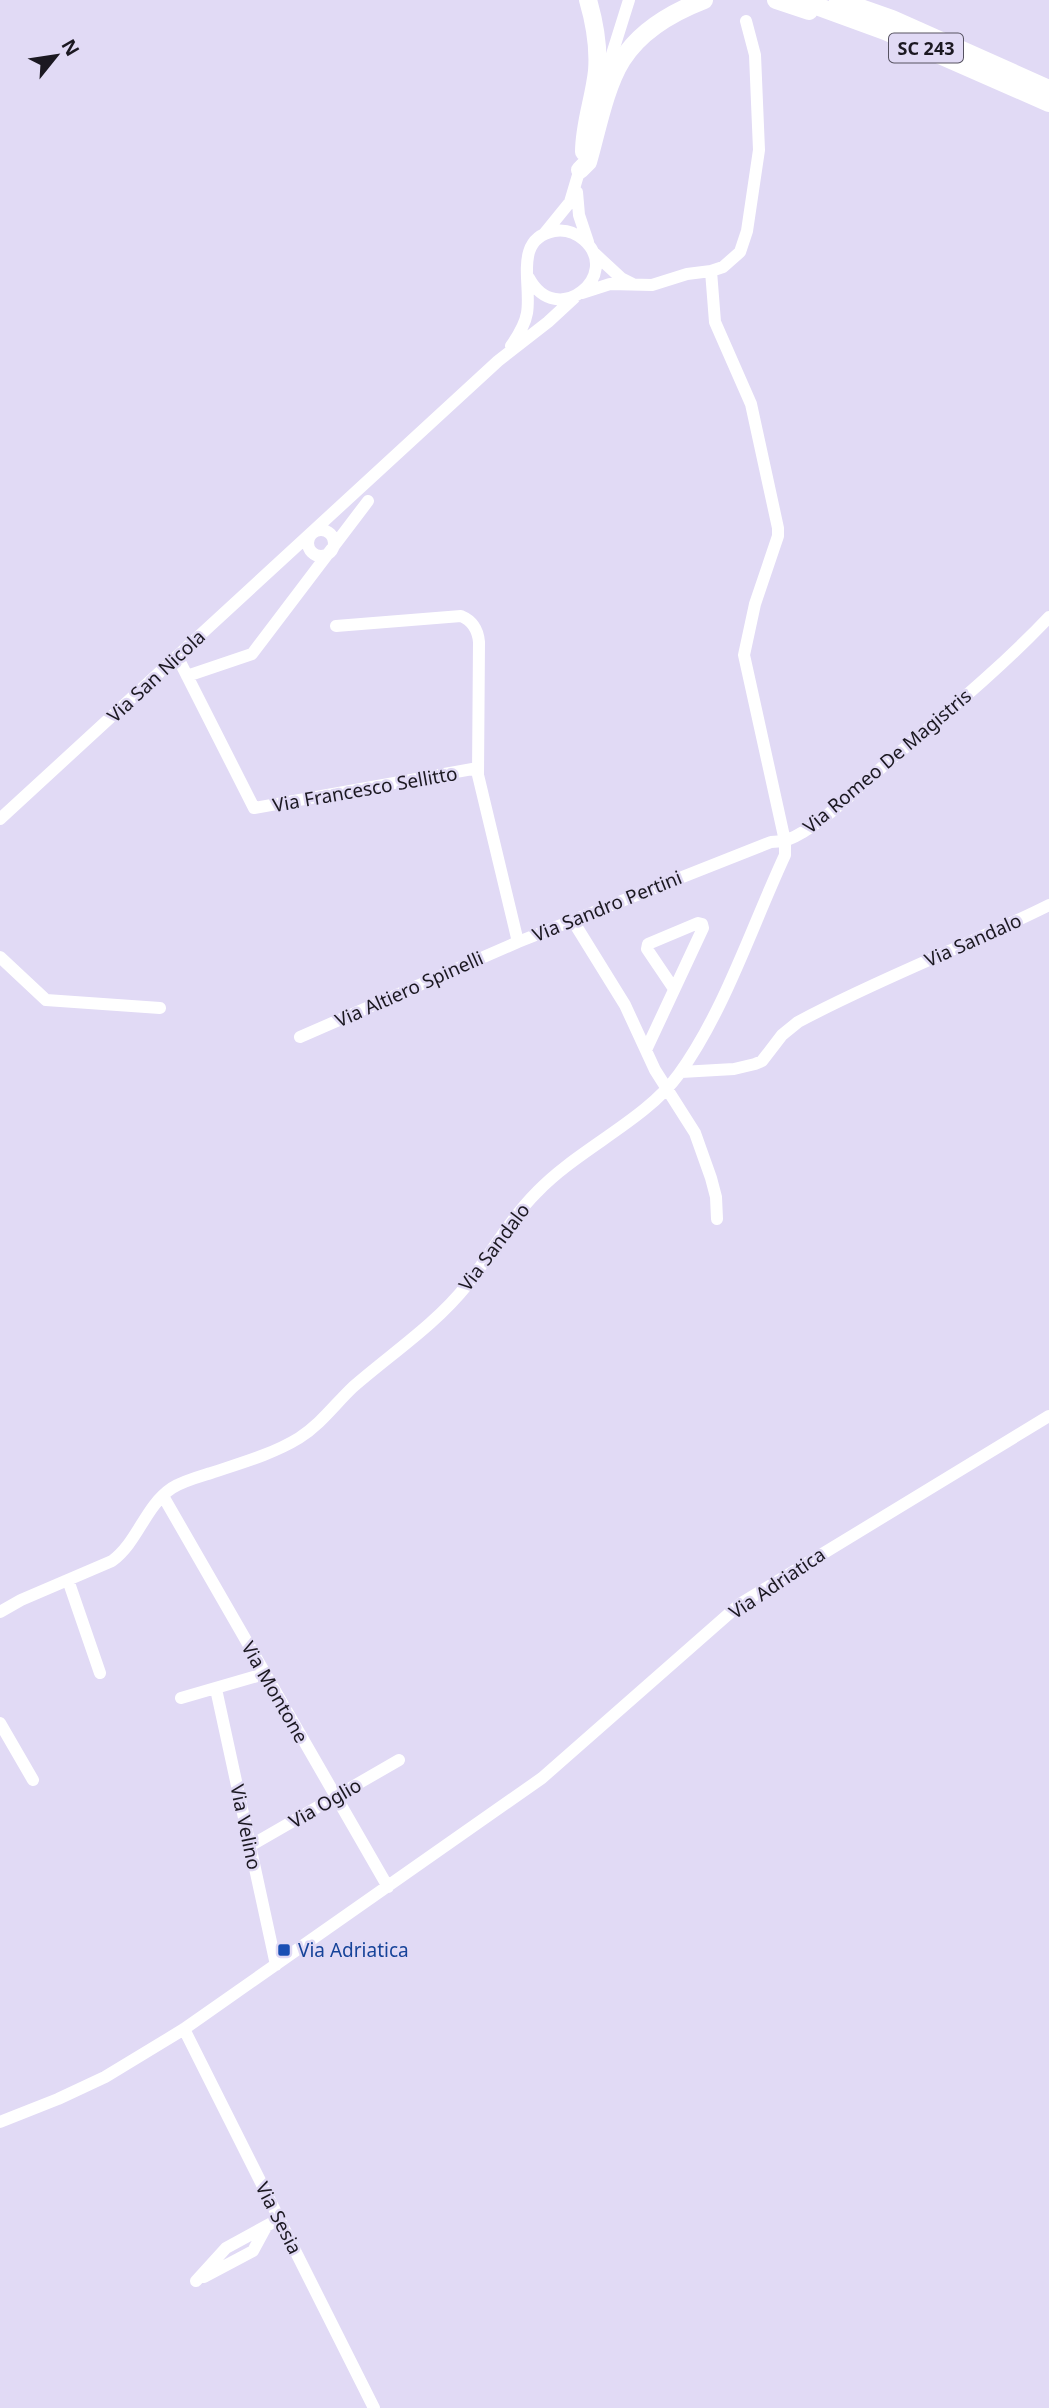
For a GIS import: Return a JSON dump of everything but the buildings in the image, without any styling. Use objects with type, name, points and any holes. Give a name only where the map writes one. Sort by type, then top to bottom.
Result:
[{"type":"highway","points":[[584,152],[584,132],[598,55],[588,0]]},
{"type":"highway","points":[[578,178],[588,162],[607,97],[621,61],[631,48],[663,20],[704,0]]},
{"type":"highway","points":[[776,0],[850,26],[885,31]]},
{"type":"highway","name":"SC 243","points":[[800,0],[885,31],[1049,103]]},
{"type":"highway","name":"SC 243","points":[[838,0],[892,19],[1049,89]]},
{"type":"highway","points":[[874,0],[953,41],[962,49]]},
{"type":"street","points":[[591,248],[579,215],[578,178],[629,0]]},
{"type":"street","name":"Via San Nicola","points":[[529,278],[541,293],[551,298],[578,295],[610,284],[640,286],[687,274],[712,271],[731,262],[744,244],[756,184],[759,150],[755,55],[746,21]]},
{"type":"street","name":"Via San Nicola","points":[[498,361],[524,323],[528,305],[529,278],[526,267],[529,249],[565,210],[578,178]]},
{"type":"street","points":[[544,234],[555,231],[578,235],[621,278],[640,286]]},
{"type":"street","name":"Via San Nicola","points":[[0,819],[498,361],[578,295],[594,274],[591,248]]},
{"type":"street","points":[[712,271],[715,322],[751,404],[778,528],[776,544],[755,604],[744,655],[786,841]]},
{"type":"street","name":"Via San Nicola","points":[[187,676],[252,654],[368,501]]},
{"type":"street","points":[[312,533],[308,541],[310,549],[317,555],[325,555],[332,550]]},
{"type":"street","name":"Via Sandro Pertini","points":[[336,626],[456,616],[468,619],[473,624],[479,635],[478,768],[518,942],[771,842],[786,841]]},
{"type":"street","name":"Via Romeo De Magistris","points":[[681,1072],[702,1037],[736,967],[785,855],[786,841],[800,835],[853,793],[969,693],[1049,617]]},
{"type":"street","name":"Via Francesco Sellitto","points":[[177,656],[254,808],[478,768]]},
{"type":"street","name":"Via Sandalo","points":[[0,1612],[21,1600],[112,1561],[123,1553],[156,1503],[174,1487],[267,1454],[287,1444],[324,1418],[343,1396],[411,1341],[445,1309],[466,1286],[514,1217],[537,1191],[666,1089],[681,1072],[755,1065],[798,1021],[1049,905]]},
{"type":"street","points":[[573,921],[625,1005],[666,1089],[677,1102],[701,1147],[716,1197],[717,1219]]},
{"type":"street","points":[[646,1050],[703,928],[702,924],[698,923],[648,944],[674,989]]},
{"type":"street","name":"Via Altiero Spinelli","points":[[300,1037],[518,942]]},
{"type":"street","points":[[0,957],[46,1000],[160,1008]]},
{"type":"street","name":"Via Adriatica","points":[[0,2122],[105,2077],[184,2029],[542,1778],[740,1604],[1049,1416]]},
{"type":"street","name":"Via Montone","points":[[163,1496],[388,1887]]},
{"type":"street","points":[[68,1580],[100,1673]]},
{"type":"street","points":[[181,1698],[264,1674]]},
{"type":"street","name":"Via Velino","points":[[216,1689],[276,1965]]},
{"type":"street","points":[[0,1723],[33,1780]]},
{"type":"street","name":"Via Oglio","points":[[250,1846],[399,1760]]},
{"type":"street","name":"Via Sesia","points":[[184,2029],[374,2408]]},
{"type":"street","points":[[266,2226],[253,2252],[196,2281],[226,2248],[266,2226],[279,2219]]},
{"type":"place","name":"Via Adriatica","points":[[284,1950]]}]
